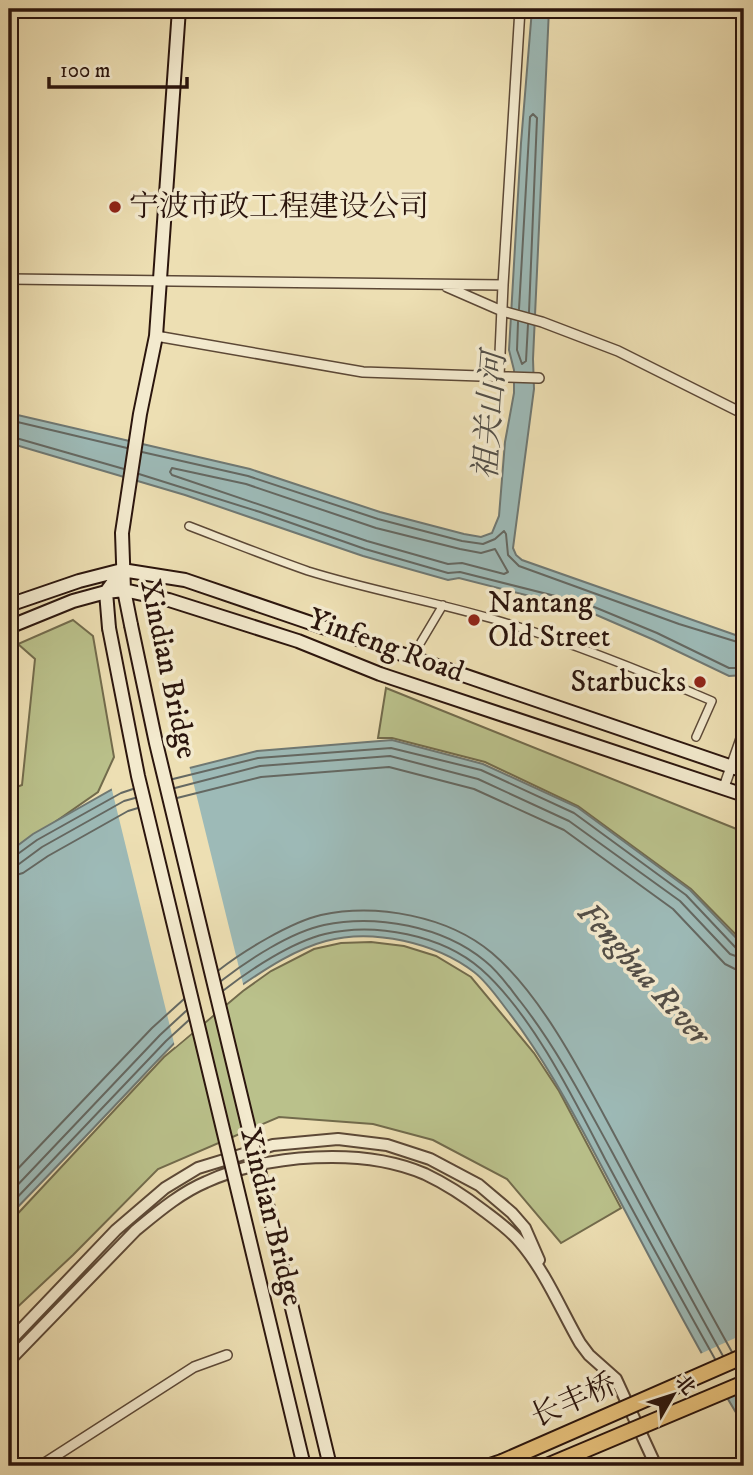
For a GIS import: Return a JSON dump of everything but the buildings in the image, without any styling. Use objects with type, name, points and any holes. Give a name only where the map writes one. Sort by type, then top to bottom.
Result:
[{"type":"main road","points":[[122,570],[122,533],[140,414],[156,336],[179,9]]},
{"type":"main road","name":"Xindian Bridge","points":[[122,570],[156,743],[330,1466]]},
{"type":"main road","name":"Xindian Bridge","points":[[122,570],[106,592],[109,628],[138,776],[304,1466]]},
{"type":"main road","name":"Yinfeng Road","points":[[9,605],[79,581],[122,570],[185,580],[744,771]]},
{"type":"main road","name":"Yinfeng Road","points":[[9,627],[73,601],[106,592],[124,590],[169,600],[298,641],[380,674],[744,795]]},
{"type":"main road","name":"长丰桥","points":[[496,1464],[744,1356]]},
{"type":"main road","name":"长丰桥","points":[[547,1466],[744,1383]]},
{"type":"street","points":[[499,376],[506,312],[503,285],[520,9]]},
{"type":"street","points":[[9,279],[503,285]]},
{"type":"street","points":[[442,285],[506,312],[540,321],[618,351],[744,414]]},
{"type":"street","points":[[156,336],[363,372],[539,378]]},
{"type":"street","points":[[189,526],[306,570],[399,597],[443,605],[495,620],[617,660],[712,701],[696,737]]},
{"type":"street","points":[[421,642],[443,605]]},
{"type":"street","points":[[724,787],[744,730]]},
{"type":"street","points":[[9,1342],[116,1230],[165,1188],[198,1168],[273,1145],[311,1140],[338,1139],[387,1145],[430,1159],[479,1185],[525,1228],[553,1295]]},
{"type":"street","points":[[9,1361],[136,1230],[186,1193],[223,1174],[267,1164],[339,1157],[366,1159],[424,1174],[463,1195],[520,1241],[589,1355],[616,1379],[656,1466]]},
{"type":"street","points":[[40,1466],[194,1367],[227,1355]]},
{"type":"green space","points":[[73,620],[93,636],[114,757],[98,792],[9,854],[9,790],[22,785],[35,659],[18,644]]},
{"type":"green space","points":[[386,688],[744,832],[744,943],[691,889],[578,806],[485,762],[392,738],[378,738]]},
{"type":"green space","points":[[371,942],[404,946],[436,956],[471,977],[534,1053],[559,1091],[621,1208],[561,1243],[507,1179],[433,1140],[373,1124],[279,1117],[158,1169],[9,1315],[9,1223],[164,1057],[271,971],[314,949],[341,943]]},
{"type":"water","points":[[532,9],[549,9],[533,359],[534,389],[513,548],[522,560],[744,638],[744,675],[729,676],[585,610],[459,578],[448,580],[363,556],[185,495],[9,443],[9,413],[250,469],[380,512],[464,534],[481,537],[492,533],[499,516],[505,442],[514,393],[514,370],[509,350]]},
{"type":"water","name":"Fenghua Rıver","points":[[392,740],[483,764],[577,807],[690,890],[744,946],[744,1426],[554,1079],[531,1044],[479,976],[459,962],[423,946],[383,937],[344,937],[304,949],[261,972],[226,997],[180,1037],[9,1216],[9,852],[33,834],[118,786],[257,751]]},
{"type":"pier","points":[[189,765],[244,988],[175,1047],[111,786]]},
{"type":"pier","points":[[744,1334],[744,1391],[725,1400],[700,1354]]},
{"type":"place","name":"宁波市政工程建设公司","points":[[115,207]]},
{"type":"place","name":"Nantang Old Street","points":[[474,620]]},
{"type":"place","name":"Starbucks","points":[[700,682]]},
{"type":"water label","name":"祖关山河","points":[[491,416]]}]
